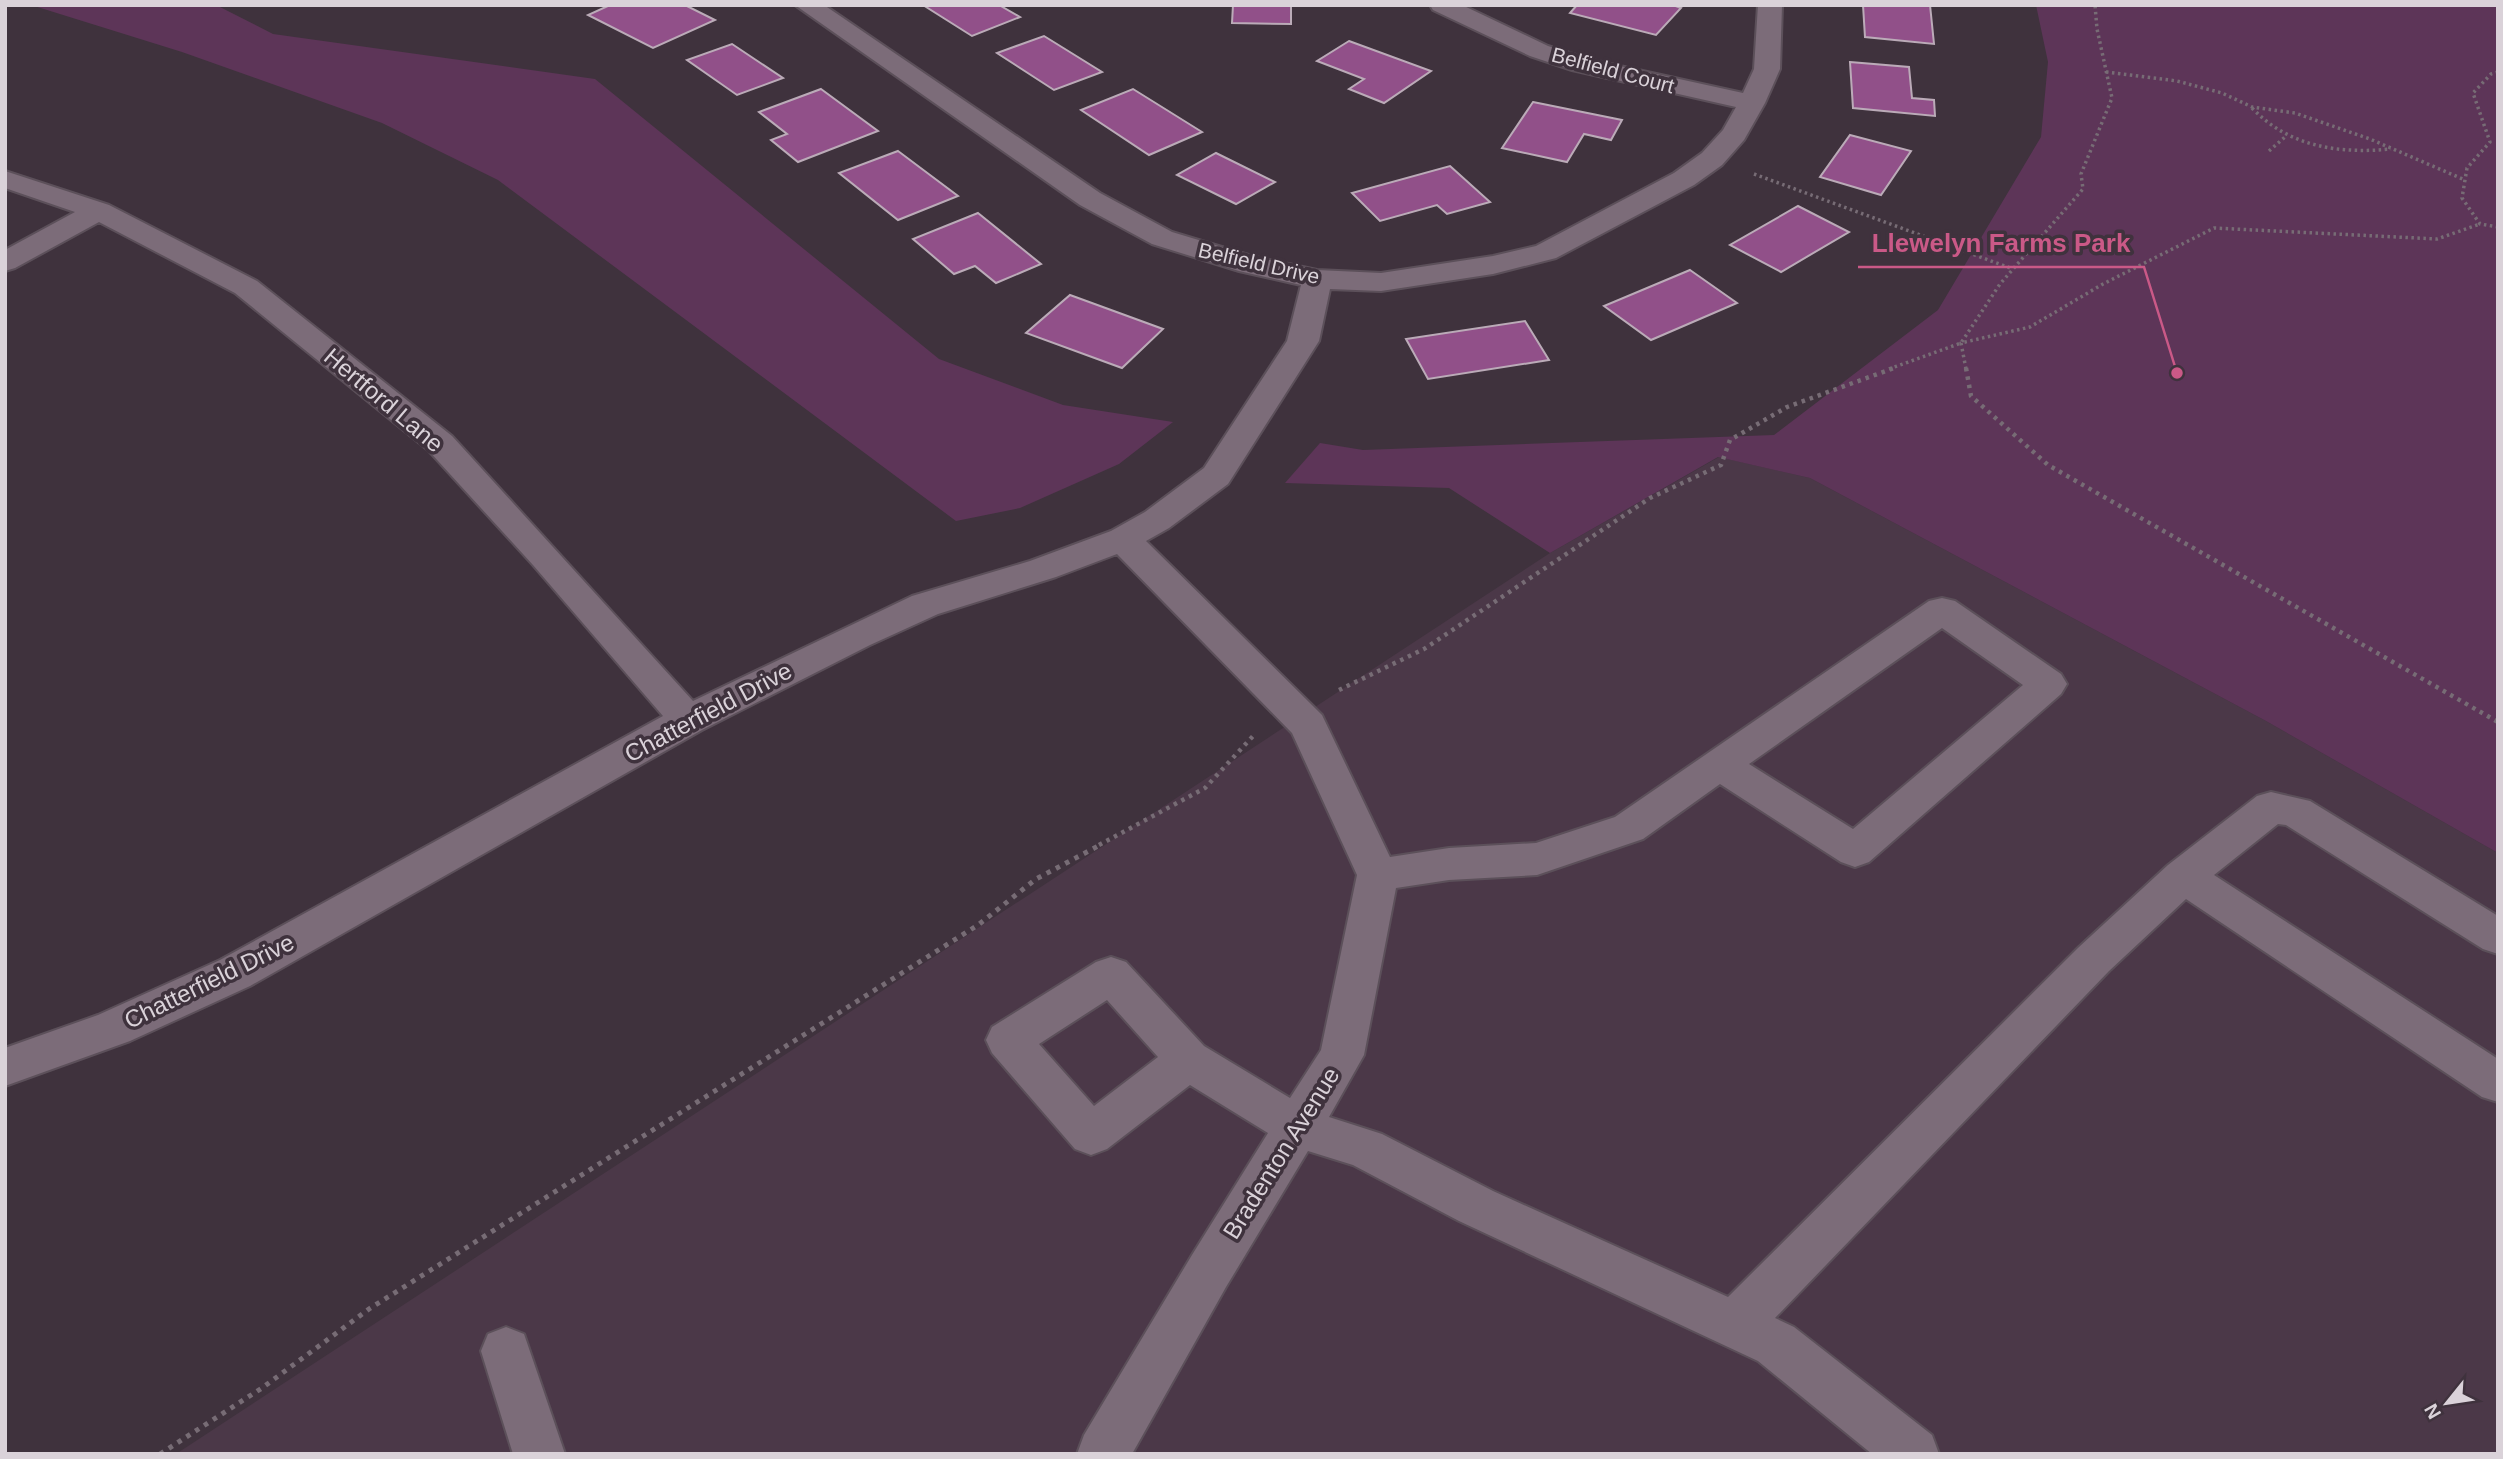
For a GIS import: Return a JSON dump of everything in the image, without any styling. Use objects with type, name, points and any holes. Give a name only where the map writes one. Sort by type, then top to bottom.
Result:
[{"type":"street","name":"Belfield Drive","points":[[807,5],[1090,199],[1162,238],[1249,265],[1317,279],[1381,282],[1493,265],[1546,251],[1684,179],[1712,159],[1734,134],[1752,103],[1767,69],[1770,5]]},
{"type":"street","name":"Belfield Court","points":[[1441,5],[1539,51],[1581,65],[1752,103]]},
{"type":"street","name":"Hertford Lane","points":[[5,179],[99,211],[246,287],[440,443],[545,557],[688,720]]},
{"type":"street","points":[[5,262],[99,211]]},
{"type":"street","name":"Chatterfield Drive","points":[[5,1067],[114,1028],[235,973],[688,720],[857,636],[925,605],[1043,569],[1123,539],[1157,520],[1216,477],[1303,341],[1317,279]]},
{"type":"street","points":[[1123,539],[1308,725],[1378,875],[1449,864],[1537,859],[1629,828],[1942,610],[2048,684],[1856,851],[1720,765]]},
{"type":"street","points":[[1735,1325],[2084,968],[2183,876],[2271,807],[2297,812],[2498,937]]},
{"type":"street","name":"Bradenton Avenue","points":[[1103,1454],[1209,1271],[1342,1055],[1378,875]]},
{"type":"street","points":[[2183,876],[2498,1083]]},
{"type":"street","points":[[1188,1060],[1298,1127],[1366,1149],[1476,1206],[1776,1343],[1913,1454]]},
{"type":"street","points":[[506,1351],[539,1454]]},
{"type":"path","points":[[2095,5],[2097,29],[2112,98],[2081,174],[2083,189],[2013,269],[1961,343],[1970,396],[2048,464],[2498,722]]},
{"type":"path","points":[[2106,72],[2177,82],[2222,93],[2252,107],[2295,113],[2393,149],[2465,180]]},
{"type":"path","points":[[2480,224],[2462,198],[2468,168],[2490,142],[2473,93],[2491,74],[2498,72]]},
{"type":"path","points":[[2252,107],[2270,127],[2286,136],[2340,150],[2393,149]]},
{"type":"path","points":[[2269,151],[2286,136]]},
{"type":"path","points":[[1712,159],[2013,269]]},
{"type":"path","points":[[160,1454],[262,1388],[369,1309],[978,925],[1036,879],[1205,788],[1253,736],[1295,712],[1424,649],[1650,498],[1721,465],[1730,440],[1787,407],[1961,343],[2030,327],[2102,284],[2214,228],[2437,239],[2480,224],[2498,227]]},
{"type":"shaded area","points":[[31,5],[216,5],[273,34],[595,79],[939,359],[1063,405],[1173,422],[1119,464],[1020,508],[956,521],[498,180],[382,123],[182,52]]},
{"type":"shaded area","points":[[2036,5],[2498,5],[2498,853],[2266,721],[1810,478],[1718,457],[1550,553],[1449,488],[1285,483],[1320,443],[1363,450],[1774,435],[1938,310],[2041,137],[2048,62]]},
{"type":"shaded area","points":[[1719,457],[1810,478],[2266,721],[2498,853],[2498,1454],[176,1454],[1550,553]]},
{"type":"building","points":[[610,5],[685,5],[715,20],[653,48],[588,15]]},
{"type":"building","points":[[923,5],[999,5],[1020,17],[972,36]]},
{"type":"building","points":[[1233,5],[1291,5],[1291,24],[1232,23]]},
{"type":"building","points":[[1577,5],[1673,5],[1681,8],[1656,35],[1570,13]]},
{"type":"building","points":[[1863,5],[1930,5],[1934,44],[1865,37]]},
{"type":"building","points":[[1044,36],[1102,72],[1054,90],[997,53]]},
{"type":"building","points":[[1349,41],[1431,71],[1384,103],[1349,89],[1364,79],[1317,61]]},
{"type":"building","points":[[732,44],[783,78],[737,95],[687,60]]},
{"type":"building","points":[[1850,62],[1909,67],[1912,98],[1934,100],[1935,116],[1853,108]]},
{"type":"building","points":[[821,89],[878,131],[798,162],[771,140],[787,134],[759,112]]},
{"type":"building","points":[[1133,89],[1202,132],[1149,155],[1081,110]]},
{"type":"building","points":[[1533,102],[1622,120],[1611,140],[1584,134],[1567,162],[1502,148]]},
{"type":"building","points":[[1850,135],[1911,151],[1881,195],[1820,177]]},
{"type":"building","points":[[898,151],[958,196],[898,220],[839,173]]},
{"type":"building","points":[[1216,153],[1275,182],[1236,204],[1177,175]]},
{"type":"building","points":[[1450,166],[1490,202],[1447,214],[1437,205],[1380,221],[1352,193]]},
{"type":"building","points":[[1798,206],[1849,232],[1781,272],[1730,245]]},
{"type":"building","points":[[978,213],[1041,264],[996,283],[975,266],[954,274],[913,239]]},
{"type":"building","points":[[1690,270],[1737,303],[1651,340],[1604,306]]},
{"type":"building","points":[[1070,295],[1163,329],[1122,368],[1026,333]]},
{"type":"building","points":[[1525,321],[1549,360],[1428,379],[1406,339]]},
{"type":"place","name":"Llewelyn Farms Park","points":[[2177,373]]}]
